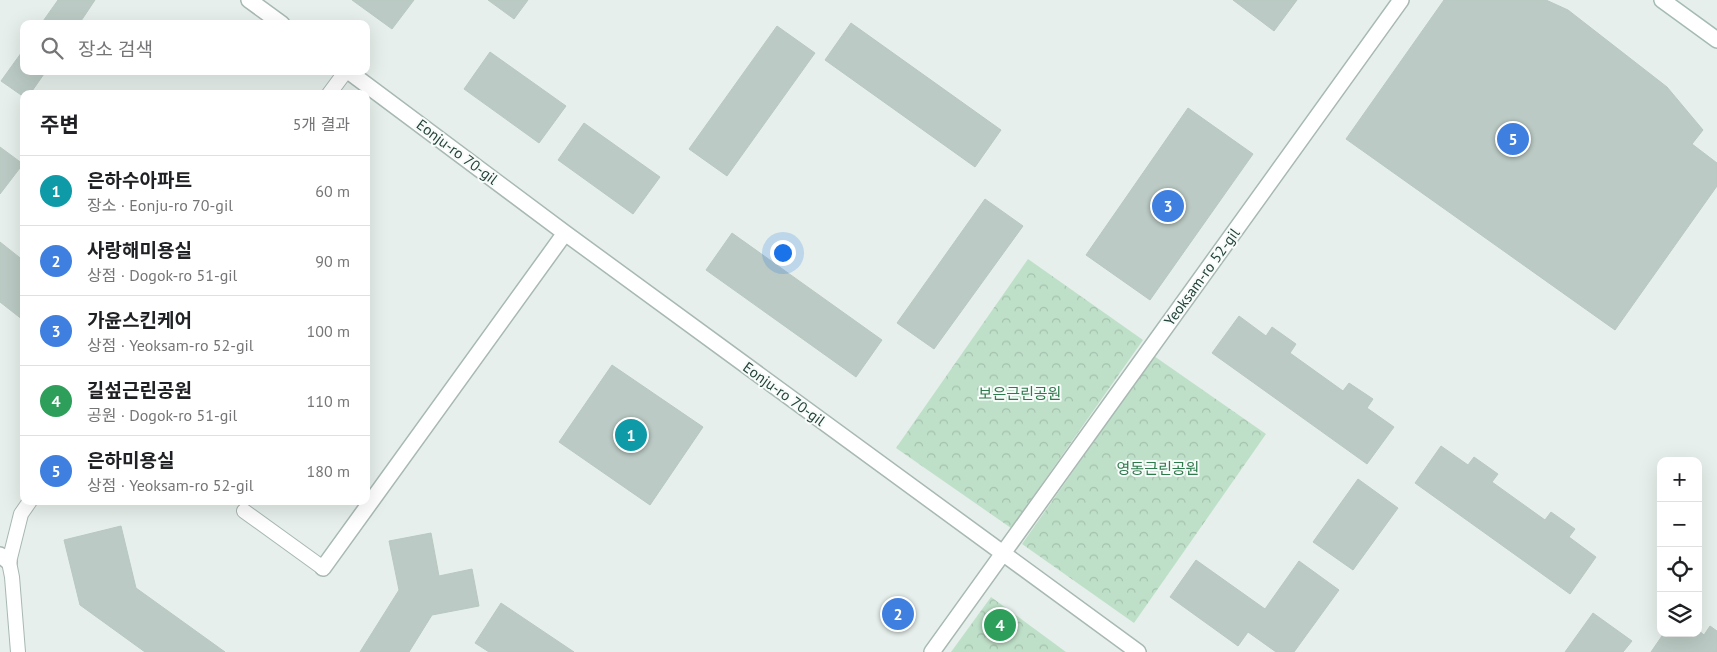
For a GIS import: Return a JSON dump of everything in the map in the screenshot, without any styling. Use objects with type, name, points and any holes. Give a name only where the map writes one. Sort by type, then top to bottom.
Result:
[{"type":"street","points":[[249,0],[276,20]]},
{"type":"street","name":"Yeoksam-ro 52-gil","points":[[932,652],[1401,0]]},
{"type":"street","points":[[1662,0],[1717,40]]},
{"type":"street","name":"Eonju-ro 70-gil","points":[[352,75],[565,234],[1138,652]]},
{"type":"street","points":[[370,503],[565,234]]},
{"type":"street","points":[[323,568],[369,505]]},
{"type":"lane","points":[[332,90],[344,75]]},
{"type":"lane","points":[[18,652],[12,577],[4,559],[21,514],[27,505]]},
{"type":"lane","points":[[244,511],[323,568]]},
{"type":"green space","name":"보은근린공원","points":[[1028,259],[1143,340],[1011,528],[896,448]]},
{"type":"green space","name":"영동근린공원","points":[[1154,356],[1266,434],[1134,623],[1022,544]]},
{"type":"green space","points":[[991,597],[1066,652],[951,652]]},
{"type":"building","points":[[58,0],[95,0],[82,20],[44,20]]},
{"type":"building","points":[[352,0],[414,0],[392,29]]},
{"type":"building","points":[[488,0],[528,0],[514,19]]},
{"type":"building","points":[[1233,0],[1297,0],[1274,31]]},
{"type":"building","points":[[1444,0],[1546,0],[1568,10],[1667,87],[1703,130],[1692,144],[1717,163],[1717,186],[1615,330],[1346,139]]},
{"type":"building","points":[[851,23],[1001,130],[975,167],[825,60]]},
{"type":"building","points":[[777,26],[815,53],[727,176],[689,149]]},
{"type":"building","points":[[490,52],[566,106],[539,143],[464,89]]},
{"type":"building","points":[[20,55],[20,75],[43,75],[33,90],[20,90],[20,94],[1,81]]},
{"type":"building","points":[[1188,108],[1253,154],[1150,300],[1086,255]]},
{"type":"building","points":[[584,123],[660,177],[633,214],[558,160]]},
{"type":"building","points":[[0,147],[20,162],[20,168],[0,194]]},
{"type":"building","points":[[985,199],[1023,226],[934,349],[897,323]]},
{"type":"building","points":[[732,233],[882,340],[856,377],[706,270]]},
{"type":"building","points":[[0,242],[20,258],[20,318],[0,302]]},
{"type":"building","points":[[1239,316],[1266,336],[1272,327],[1296,344],[1290,353],[1343,391],[1349,383],[1373,399],[1367,408],[1394,427],[1367,464],[1212,353]]},
{"type":"building","points":[[612,365],[703,427],[650,505],[559,442]]},
{"type":"building","points":[[1441,446],[1468,465],[1474,457],[1498,474],[1492,482],[1545,520],[1551,512],[1575,529],[1569,537],[1596,557],[1570,594],[1415,483]]},
{"type":"building","points":[[1358,479],[1398,508],[1353,570],[1313,542]]},
{"type":"building","points":[[121,526],[136,588],[225,652],[145,652],[80,605],[64,540]]},
{"type":"building","points":[[431,533],[439,576],[472,569],[479,606],[432,615],[409,652],[360,652],[399,590],[389,541]]},
{"type":"building","points":[[1196,560],[1265,609],[1299,561],[1339,590],[1294,652],[1276,652],[1248,632],[1238,646],[1170,597]]},
{"type":"building","points":[[501,603],[574,652],[489,652],[475,643]]},
{"type":"building","points":[[1593,613],[1632,641],[1623,652],[1565,652]]},
{"type":"building","points":[[1710,626],[1717,631],[1717,652],[1651,652],[1661,637],[1702,637],[1702,633],[1704,635]]},
{"type":"place","name":"은하미용실","points":[[1513,139]]},
{"type":"place","name":"가윤스킨케어","points":[[1168,206]]},
{"type":"place","name":"은하수아파트","points":[[631,435]]},
{"type":"place","name":"사랑해미용실","points":[[898,614]]},
{"type":"place","name":"길섶근린공원","points":[[1000,625]]}]
